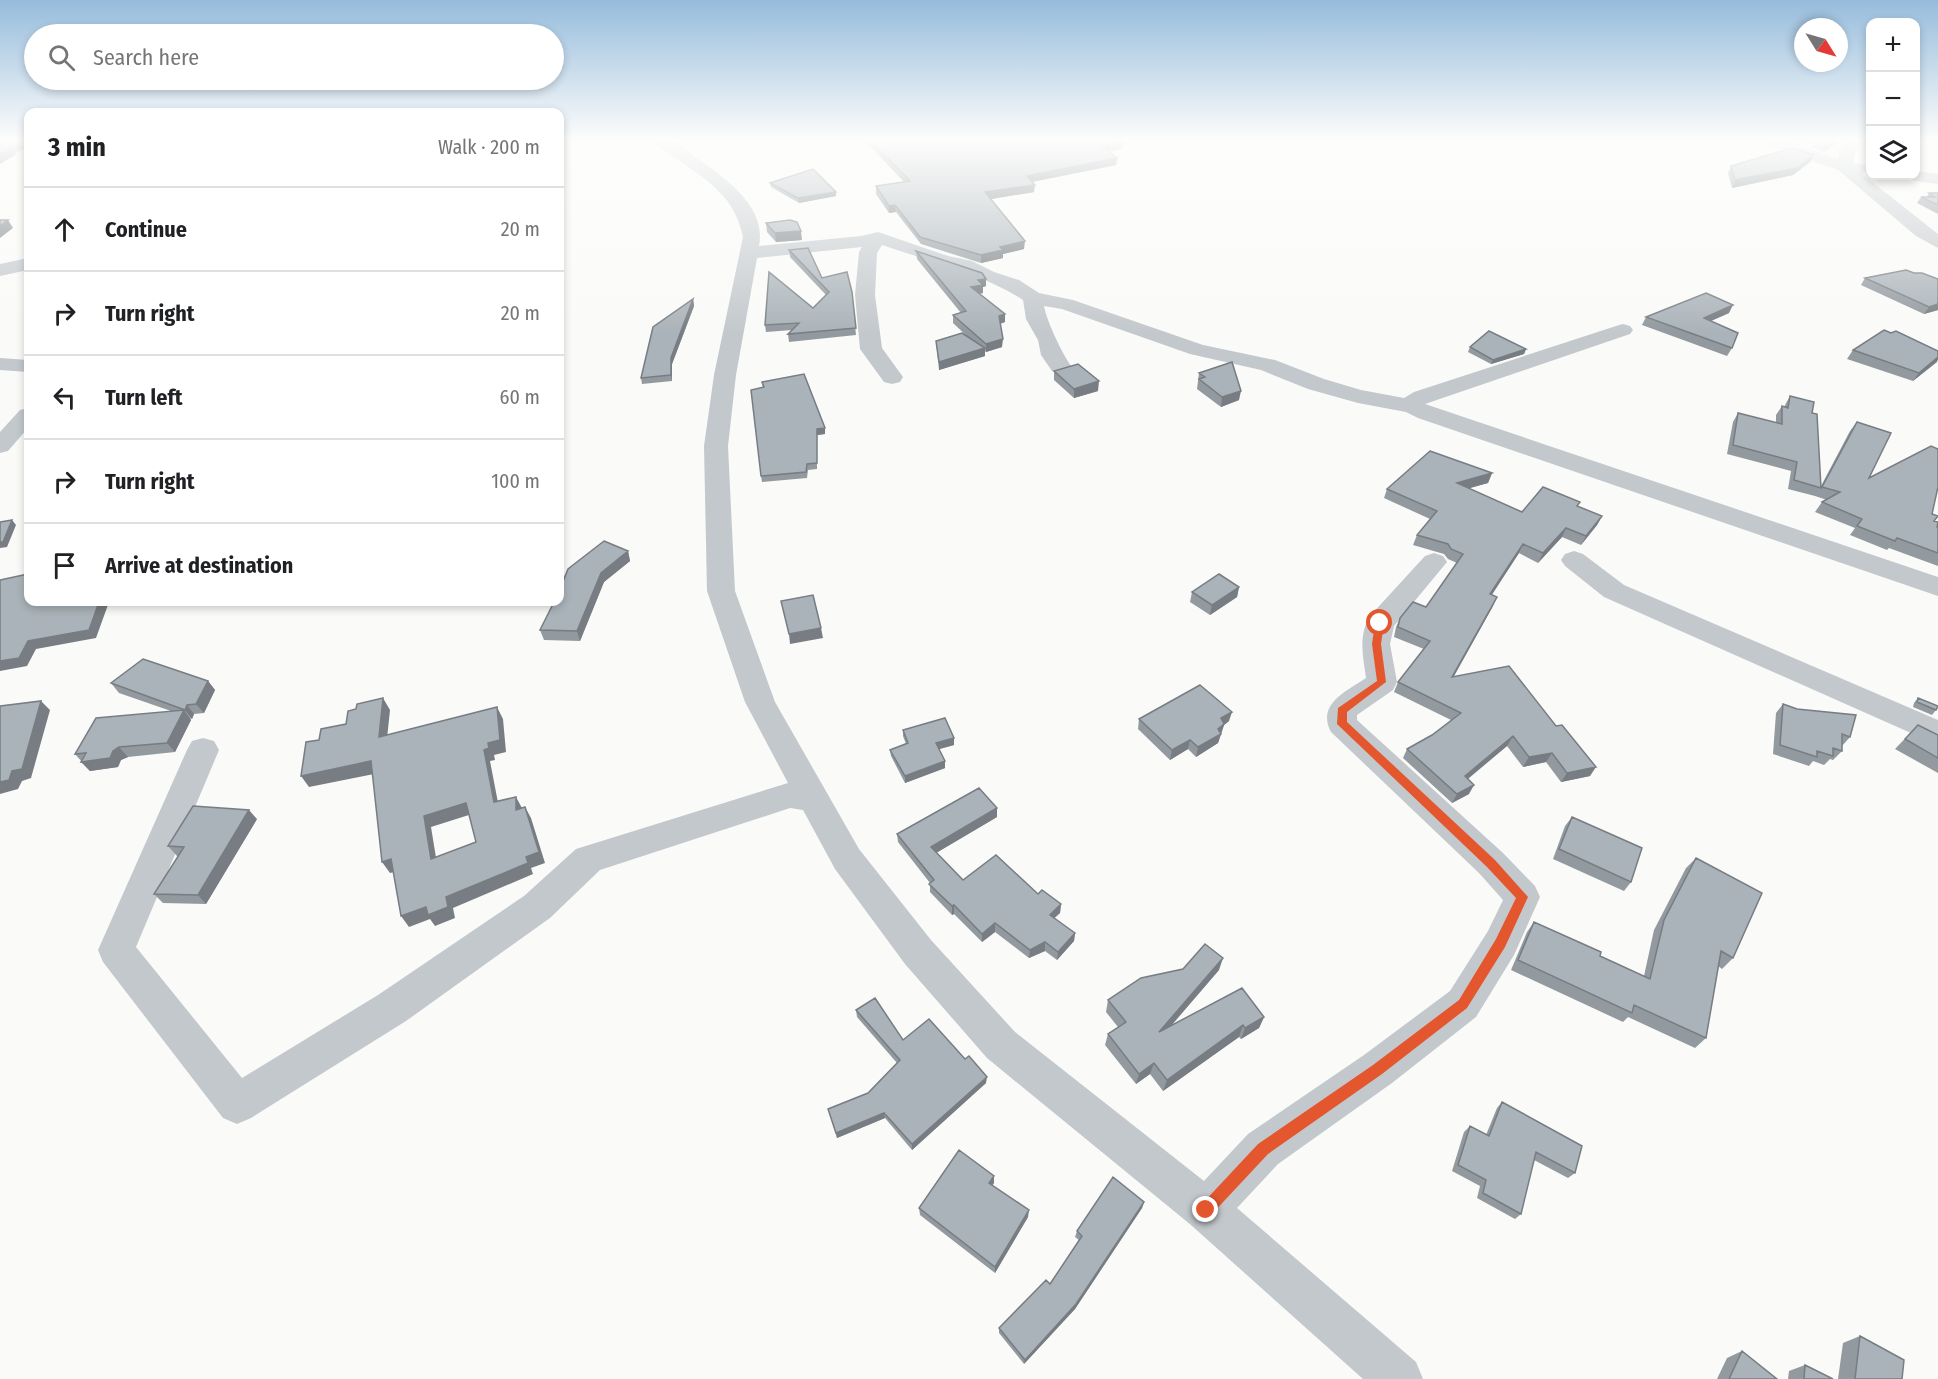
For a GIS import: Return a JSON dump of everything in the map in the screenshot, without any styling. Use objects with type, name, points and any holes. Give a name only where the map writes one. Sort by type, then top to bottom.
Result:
[{"type":"street","points":[[741,205],[748,216],[752,237],[725,375],[716,446],[721,591],[759,702],[847,860],[918,952],[1001,1045],[1206,1210],[1399,1379]]},
{"type":"street","points":[[1890,205],[1938,242]]},
{"type":"street","points":[[748,253],[862,241],[878,237],[964,265],[1012,284],[1033,298],[1066,304],[1197,350],[1267,365],[1316,384],[1358,396],[1413,406],[1426,413],[1938,587]]},
{"type":"street","points":[[862,241],[874,246],[868,252],[865,295],[871,349],[892,377]]},
{"type":"street","points":[[0,270],[24,265]]},
{"type":"street","points":[[1033,298],[1036,319],[1048,340],[1052,355],[1060,366]]},
{"type":"street","points":[[1413,406],[1411,403],[1422,397],[1623,330]]},
{"type":"street","points":[[0,364],[24,366]]},
{"type":"street","points":[[0,446],[24,419]]},
{"type":"street","points":[[1574,560],[1614,591],[1938,733]]},
{"type":"street","points":[[1206,1210],[1263,1149],[1378,1070],[1463,1004],[1501,943],[1522,897],[1491,863],[1342,724],[1342,710],[1382,682],[1376,644],[1380,623],[1434,562]]},
{"type":"street","points":[[203,750],[116,950],[237,1104],[392,1008],[537,907],[588,859],[790,795],[814,799]]},
{"type":"building","points":[[895,205],[996,205],[1025,241],[1000,247],[1003,250],[981,255],[920,237]]},
{"type":"building","points":[[0,220],[8,220],[0,226]]},
{"type":"building","points":[[790,220],[797,222],[801,231],[775,233],[766,223]]},
{"type":"building","points":[[808,248],[822,278],[847,272],[856,328],[788,334],[799,323],[765,325],[769,272],[813,308],[829,292],[789,250]]},
{"type":"building","points":[[916,251],[982,273],[986,279],[978,280],[983,285],[971,287],[1005,314],[999,316],[1003,339],[986,344],[953,315],[966,311]]},
{"type":"building","points":[[1906,270],[1938,279],[1938,304],[1929,307],[1865,278]]},
{"type":"building","points":[[1706,293],[1733,305],[1704,318],[1738,333],[1732,348],[1646,317]]},
{"type":"building","points":[[693,299],[671,358],[671,375],[641,378],[653,327]]},
{"type":"building","points":[[1884,330],[1891,333],[1896,331],[1938,351],[1938,357],[1919,373],[1853,350]]},
{"type":"building","points":[[1489,331],[1526,349],[1493,360],[1470,347]]},
{"type":"building","points":[[962,333],[985,348],[939,362],[936,341]]},
{"type":"building","points":[[1232,362],[1241,391],[1222,397],[1199,379],[1205,377],[1199,373]]},
{"type":"building","points":[[1078,364],[1099,381],[1074,389],[1054,371]]},
{"type":"building","points":[[804,374],[825,428],[817,429],[817,463],[807,464],[806,472],[761,476],[751,390],[764,387],[762,382]]},
{"type":"building","points":[[1790,396],[1814,402],[1812,413],[1817,414],[1821,488],[1794,480],[1797,462],[1733,445],[1738,413],[1782,424],[1782,406],[1788,408]]},
{"type":"building","points":[[1857,422],[1891,433],[1869,478],[1931,446],[1938,449],[1938,487],[1932,514],[1938,516],[1934,521],[1938,522],[1938,553],[1897,538],[1895,541],[1857,526],[1862,519],[1822,502],[1840,492],[1822,487]]},
{"type":"building","points":[[1430,451],[1492,473],[1457,483],[1522,512],[1543,487],[1580,502],[1577,506],[1602,516],[1586,536],[1566,528],[1543,553],[1523,544],[1490,594],[1497,597],[1452,677],[1509,666],[1556,726],[1562,725],[1596,767],[1567,773],[1552,753],[1529,757],[1513,736],[1465,776],[1474,785],[1457,794],[1407,749],[1432,735],[1461,713],[1398,682],[1430,641],[1398,627],[1400,618],[1413,602],[1426,607],[1463,554],[1451,549],[1448,544],[1417,535],[1437,511],[1387,489]]},
{"type":"building","points":[[12,520],[3,542],[0,542],[0,522]]},
{"type":"building","points":[[604,541],[628,551],[601,573],[577,631],[540,630],[552,606],[564,606],[564,579],[568,569]]},
{"type":"building","points":[[1219,574],[1239,587],[1212,605],[1192,592]]},
{"type":"building","points":[[24,575],[24,606],[98,606],[89,630],[28,641],[19,658],[0,661],[0,580]]},
{"type":"building","points":[[813,595],[821,628],[789,634],[781,601]]},
{"type":"building","points":[[143,659],[208,681],[196,704],[187,705],[185,710],[111,683]]},
{"type":"building","points":[[1200,685],[1232,712],[1221,718],[1224,724],[1218,729],[1221,734],[1198,747],[1190,740],[1172,750],[1139,719]]},
{"type":"building","points":[[383,698],[379,737],[497,707],[500,740],[488,743],[489,748],[484,750],[494,802],[516,797],[516,810],[525,807],[539,852],[526,857],[528,863],[446,897],[448,907],[428,915],[426,907],[401,916],[391,859],[382,862],[371,761],[301,776],[306,742],[319,740],[321,729],[346,724],[348,711],[356,709],[357,704]],"holes":[[[466,803],[476,842],[431,859],[424,816]]]},
{"type":"building","points":[[1918,698],[1938,706],[1936,710],[1917,702]]},
{"type":"building","points":[[41,701],[22,769],[12,771],[9,780],[0,782],[0,706]]},
{"type":"building","points":[[1783,704],[1797,709],[1856,715],[1850,737],[1842,734],[1842,751],[1833,748],[1833,756],[1817,751],[1817,757],[1780,745]]},
{"type":"building","points":[[184,710],[167,743],[119,747],[113,751],[110,758],[81,762],[86,753],[75,754],[96,718]]},
{"type":"building","points":[[945,718],[954,738],[936,743],[945,761],[905,776],[890,750],[908,743],[903,730]]},
{"type":"building","points":[[1918,725],[1938,735],[1938,758],[1905,739]]},
{"type":"building","points":[[979,788],[997,808],[931,847],[963,880],[996,855],[1038,894],[1042,890],[1061,904],[1050,915],[1075,933],[1058,952],[1045,942],[1030,950],[995,923],[982,934],[954,905],[952,906],[929,884],[934,880],[897,834]]},
{"type":"building","points":[[193,806],[249,810],[198,895],[154,894],[184,847],[168,846]]},
{"type":"building","points":[[1572,817],[1642,848],[1631,882],[1559,849]]},
{"type":"building","points":[[1696,858],[1762,893],[1733,958],[1721,951],[1706,1038],[1634,1005],[1632,1013],[1518,960],[1534,922],[1601,952],[1600,956],[1650,979],[1664,920]]},
{"type":"building","points":[[1205,944],[1223,958],[1159,1032],[1242,988],[1264,1017],[1245,1028],[1243,1025],[1167,1080],[1154,1063],[1139,1074],[1108,1034],[1126,1022],[1108,1000],[1141,978],[1183,969]]},
{"type":"building","points":[[875,998],[903,1040],[929,1019],[965,1059],[969,1056],[987,1077],[912,1144],[884,1113],[836,1133],[828,1109],[868,1093],[900,1060],[856,1010]]},
{"type":"building","points":[[1502,1102],[1582,1146],[1575,1173],[1536,1152],[1521,1214],[1483,1193],[1486,1180],[1458,1165],[1470,1126],[1489,1136]]},
{"type":"building","points":[[959,1150],[994,1176],[989,1183],[1029,1210],[995,1267],[919,1208]]},
{"type":"building","points":[[1113,1177],[1144,1202],[1076,1304],[1025,1360],[999,1328],[1046,1280],[1050,1284],[1082,1236],[1077,1231]]},
{"type":"building","points":[[1860,1336],[1904,1360],[1902,1379],[1855,1379]]},
{"type":"building","points":[[1742,1351],[1777,1379],[1729,1379]]},
{"type":"building","points":[[1805,1365],[1833,1379],[1804,1379]]},
{"type":"route","points":[[1206,1210],[1263,1149],[1378,1070],[1463,1004],[1501,943],[1522,897],[1491,863],[1342,724],[1342,710],[1382,682],[1376,644],[1380,623]]}]
